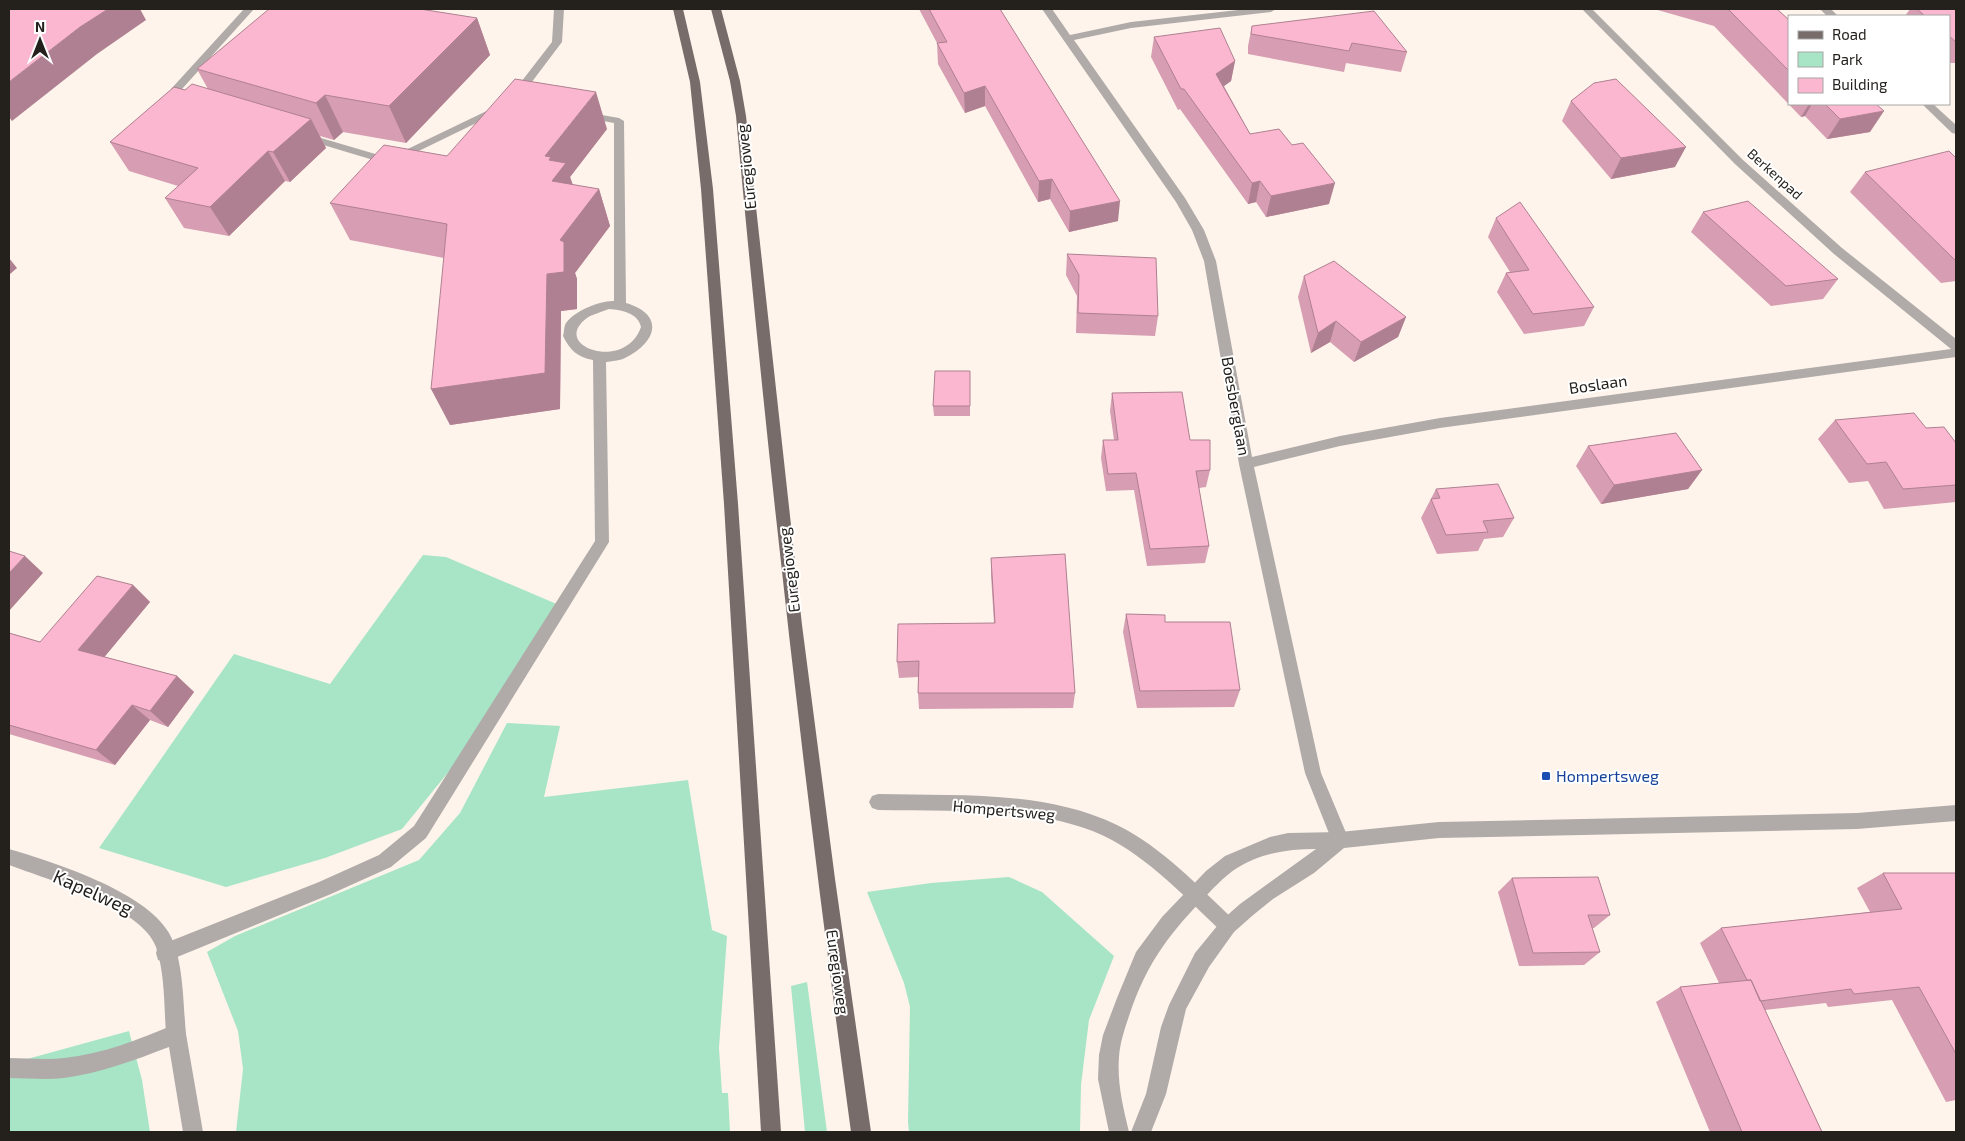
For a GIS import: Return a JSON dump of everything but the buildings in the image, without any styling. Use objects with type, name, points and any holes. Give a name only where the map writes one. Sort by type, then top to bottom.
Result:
[{"type":"main road","points":[[678,9],[696,82],[707,189],[732,524],[771,1132]]},
{"type":"main road","name":"Euregioweg","points":[[716,9],[735,81],[740,116],[782,516],[831,922],[861,1132]]},
{"type":"street","points":[[200,106],[190,103],[176,89],[249,9]]},
{"type":"street","points":[[295,134],[390,162],[510,102],[557,42],[559,9]]},
{"type":"street","name":"Boesberglaan","points":[[1048,9],[1181,201],[1198,230],[1210,261],[1246,464],[1313,773],[1340,840]]},
{"type":"street","points":[[1068,38],[1130,25],[1271,9]]},
{"type":"street","name":"Berkenpad","points":[[1587,9],[1739,162],[1838,251],[1956,346]]},
{"type":"street","points":[[510,102],[528,105]]},
{"type":"street","points":[[1928,105],[1956,131]]},
{"type":"street","points":[[574,113],[619,121],[620,305]]},
{"type":"street","points":[[608,305],[620,305],[640,313],[645,320],[646,329],[643,338],[636,346],[625,352],[599,358],[578,352],[571,345],[568,337],[570,328],[575,320],[590,311],[608,305]]},
{"type":"street","name":"Boslaan","points":[[1246,464],[1340,441],[1440,424],[1956,353]]},
{"type":"street","points":[[165,953],[325,888],[385,861],[420,832],[602,542],[599,358]]},
{"type":"street","name":"Hompertsweg","points":[[878,802],[1010,807],[1038,810],[1086,821],[1110,830],[1152,857],[1228,926]]},
{"type":"street","points":[[1119,1132],[1108,1079],[1109,1055],[1113,1035],[1126,998],[1143,959],[1168,923],[1194,894],[1231,862],[1270,845],[1439,830],[1857,821],[1956,813]]},
{"type":"street","points":[[1140,1132],[1156,1094],[1166,1044],[1178,1004],[1202,960],[1228,926],[1267,893],[1308,867],[1340,840]]},
{"type":"street","name":"Kapelweg","points":[[9,858],[92,888],[142,914],[162,940],[193,1132]]},
{"type":"street","points":[[9,1068],[49,1069],[92,1062],[132,1052],[176,1034]]},
{"type":"green space","points":[[423,555],[446,557],[559,605],[468,748],[402,829],[325,858],[226,887],[99,848],[234,654],[330,684]]},
{"type":"green space","points":[[507,723],[560,726],[544,797],[688,780],[712,930],[727,936],[719,1048],[722,1093],[728,1093],[730,1132],[236,1132],[243,1069],[238,1031],[207,952],[235,936],[419,860],[460,813]]},
{"type":"green space","points":[[1009,877],[1042,892],[1114,956],[1089,1020],[1081,1085],[1080,1132],[909,1132],[910,1007],[904,983],[867,892],[931,883]]},
{"type":"green space","points":[[807,982],[827,1132],[805,1132],[791,986]]},
{"type":"green space","points":[[129,1031],[142,1080],[150,1132],[9,1132],[9,1064]]},
{"type":"place","name":"Hompertsweg","points":[[1546,776]]}]
